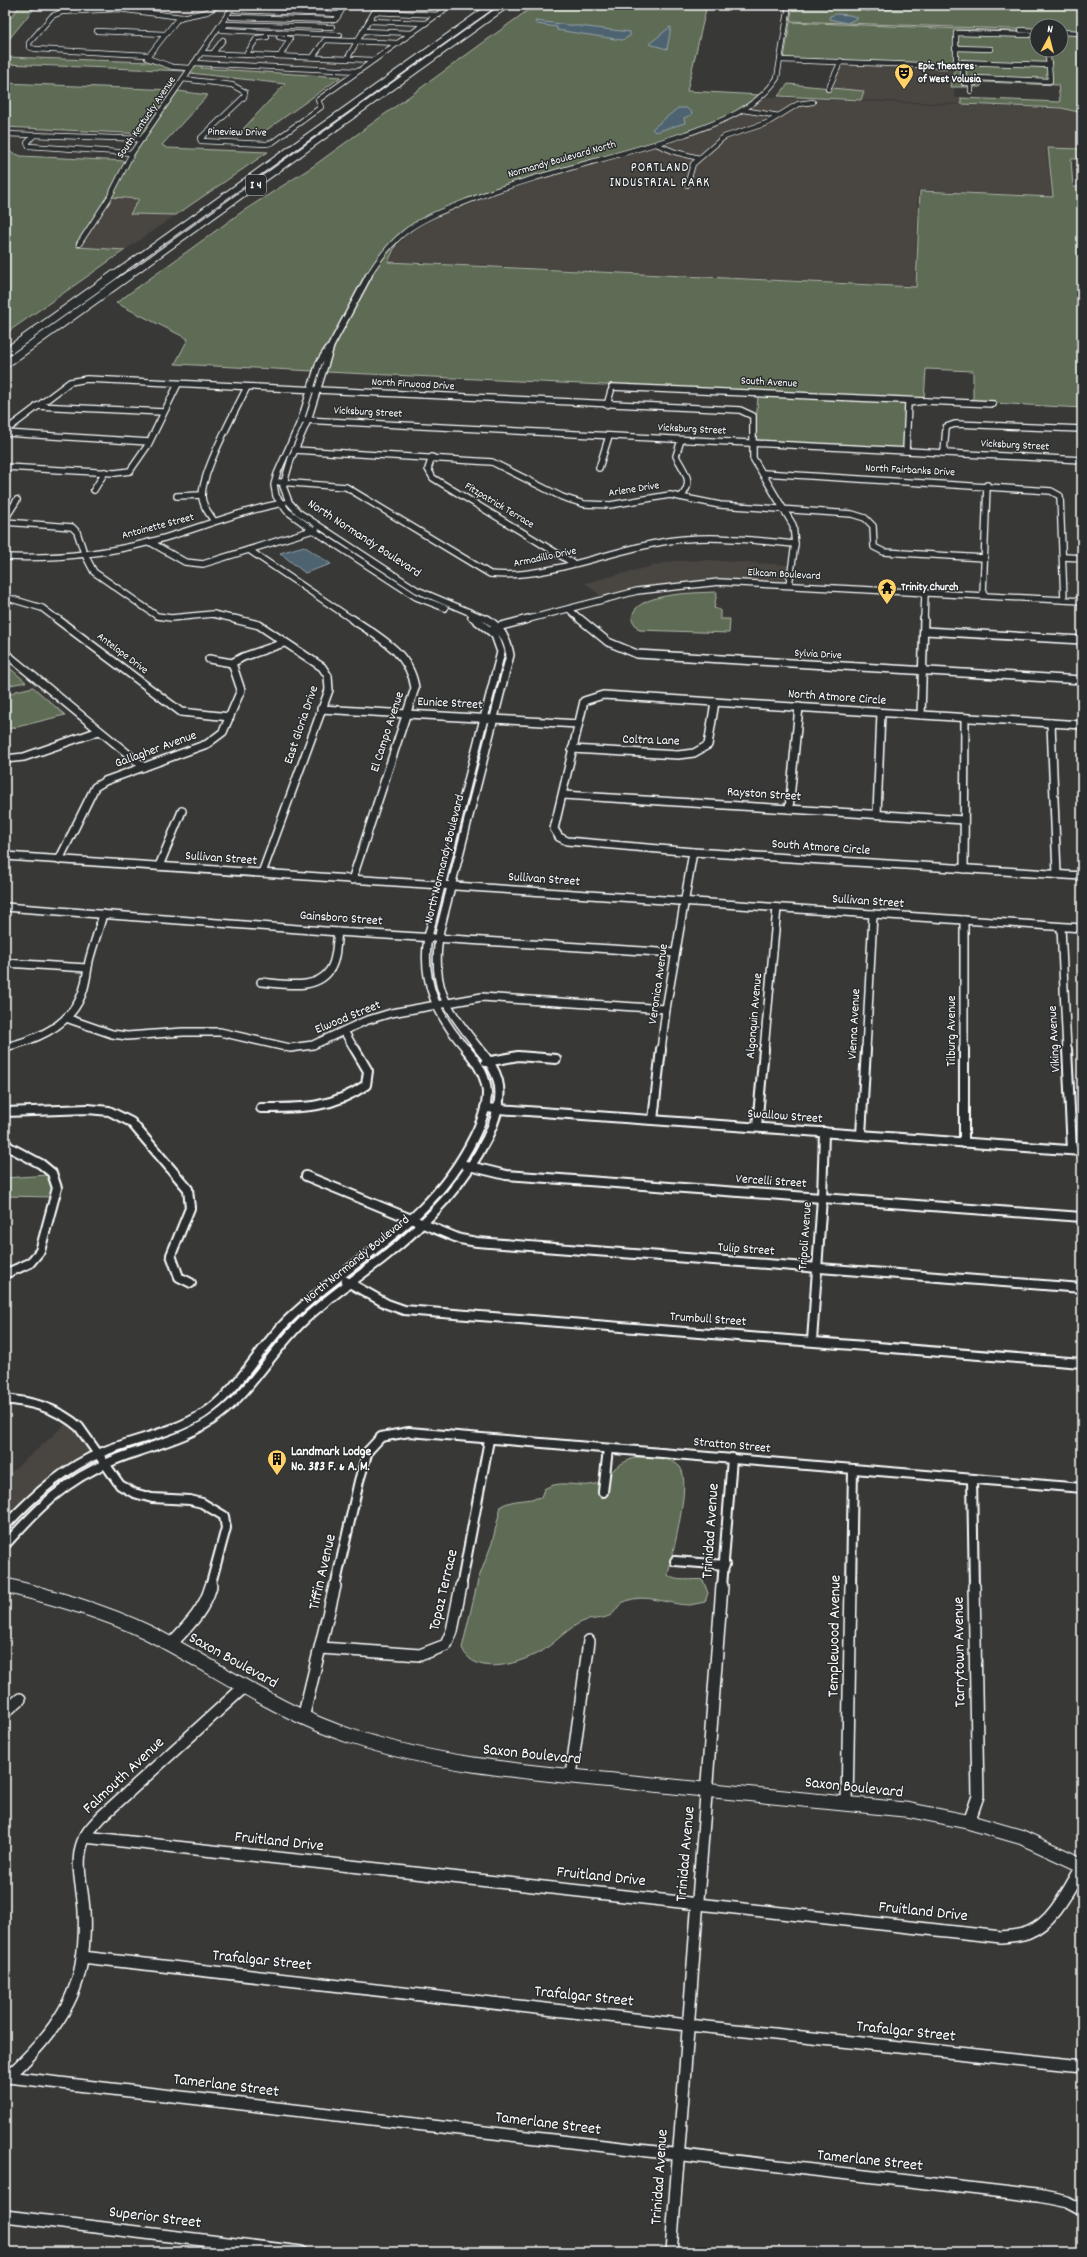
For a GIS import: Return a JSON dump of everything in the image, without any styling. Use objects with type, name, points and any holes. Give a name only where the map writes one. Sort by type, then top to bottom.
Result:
[{"type":"highway","name":"I 4","points":[[5,353],[493,5]]},
{"type":"highway","name":"I 4","points":[[5,364],[506,5]]},
{"type":"main road","name":"Saxon Boulevard","points":[[5,1585],[91,1608],[146,1632],[302,1718],[376,1746],[435,1760],[501,1770],[708,1789],[909,1810],[969,1822],[1021,1837],[1082,1866]]},
{"type":"street","points":[[148,55],[31,48],[28,44],[52,16],[70,11],[118,9],[182,17],[207,12],[218,5]]},
{"type":"street","name":"South Kentucky Avenue","points":[[79,244],[109,198],[132,154],[234,5]]},
{"type":"street","points":[[340,35],[222,30],[239,5],[344,7]]},
{"type":"street","points":[[310,5],[344,7]]},
{"type":"street","name":"Pineview Drive","points":[[183,79],[232,85],[245,92],[244,97],[200,140],[201,141],[260,144],[273,142],[321,107],[318,100],[439,14],[447,5]]},
{"type":"street","name":"Normandy Boulevard North","points":[[332,346],[367,278],[380,257],[405,232],[425,220],[483,193],[656,144],[715,124],[743,110],[771,87],[777,78],[789,5]]},
{"type":"street","points":[[327,35],[344,7]]},
{"type":"street","points":[[235,10],[339,14]]},
{"type":"street","points":[[347,59],[374,12],[439,14]]},
{"type":"street","points":[[148,55],[176,21],[182,17]]},
{"type":"street","points":[[231,17],[335,20]]},
{"type":"street","points":[[369,21],[426,23]]},
{"type":"street","points":[[226,24],[332,27]]},
{"type":"street","points":[[951,28],[1029,34]]},
{"type":"street","points":[[97,31],[165,34]]},
{"type":"street","points":[[363,31],[412,33]]},
{"type":"street","points":[[1069,32],[1082,32]]},
{"type":"street","points":[[963,64],[956,62],[956,33],[1029,35]]},
{"type":"street","points":[[246,54],[257,38],[290,39],[280,56]]},
{"type":"street","points":[[213,53],[223,40]]},
{"type":"street","points":[[313,57],[325,40],[398,43]]},
{"type":"street","points":[[955,48],[991,49]]},
{"type":"street","points":[[969,48],[969,62]]},
{"type":"street","points":[[201,52],[374,60]]},
{"type":"street","points":[[148,55],[147,58],[152,62],[173,67],[190,68]]},
{"type":"street","points":[[1019,58],[1019,64]]},
{"type":"street","points":[[964,77],[1050,81],[1048,58]]},
{"type":"street","points":[[780,60],[948,66],[969,62],[1048,66]]},
{"type":"street","points":[[828,89],[840,61]]},
{"type":"street","points":[[194,63],[358,71]]},
{"type":"street","points":[[963,64],[964,83],[975,83],[975,78]]},
{"type":"street","points":[[971,83],[971,91]]},
{"type":"street","points":[[687,184],[690,169],[699,158],[724,137],[767,123],[798,104],[813,102]]},
{"type":"street","points":[[743,110],[779,116]]},
{"type":"street","points":[[5,134],[143,139]]},
{"type":"street","points":[[34,135],[27,143],[29,146],[132,154]]},
{"type":"street","points":[[656,144],[675,152],[699,158]]},
{"type":"street","points":[[280,504],[276,496],[275,482],[301,420],[309,390],[319,363],[332,346]]},
{"type":"street","points":[[284,482],[295,450],[308,420],[316,390],[332,346]]},
{"type":"street","name":"North Firwood Drive","points":[[37,406],[70,382],[76,380],[740,410],[754,416],[752,443]]},
{"type":"street","points":[[5,467],[105,472],[125,472],[132,470],[149,442],[178,384]]},
{"type":"street","points":[[214,521],[205,507],[202,495],[206,478],[247,388]]},
{"type":"street","name":"South Avenue","points":[[607,405],[611,389],[993,404]]},
{"type":"street","name":"South Avenue","points":[[906,451],[908,404],[925,401]]},
{"type":"street","points":[[5,432],[37,406],[163,412]]},
{"type":"street","name":"Vicksburg Street","points":[[301,420],[1082,460]]},
{"type":"street","points":[[944,453],[946,427],[955,424],[1082,429]]},
{"type":"street","points":[[5,432],[149,442]]},
{"type":"street","points":[[599,468],[610,436]]},
{"type":"street","points":[[681,440],[676,456],[689,481],[688,489],[681,497]]},
{"type":"street","points":[[752,443],[753,458],[793,526],[794,544],[789,585]]},
{"type":"street","name":"Arlene Drive","points":[[295,450],[432,457],[492,462],[562,497],[584,504],[610,505],[656,496],[681,497],[720,505],[830,511],[852,514],[865,518],[873,526],[874,547],[884,552],[984,558]]},
{"type":"street","name":"Fitzpatrick Terrace","points":[[432,457],[428,469],[433,478],[573,563]]},
{"type":"street","points":[[94,490],[105,472]]},
{"type":"street","name":"North Fairbanks Drive","points":[[763,473],[1043,489],[1055,492],[1060,496],[1064,557]]},
{"type":"street","name":"Armadillo Drive","points":[[275,482],[346,487],[490,574],[520,576],[675,540],[702,538],[794,544]]},
{"type":"street","name":"North Normandy Boulevard","points":[[5,1545],[34,1511],[56,1492],[81,1475],[105,1464],[180,1438],[218,1416],[238,1399],[272,1354],[301,1323],[349,1283],[394,1249],[423,1224],[443,1203],[470,1166],[486,1138],[498,1109],[500,1095],[499,1081],[490,1061],[461,1027],[446,1003],[436,968],[439,937],[510,655],[508,641],[476,613],[429,597],[298,512],[289,502],[284,490],[284,482]]},
{"type":"street","points":[[983,595],[987,486]]},
{"type":"street","points":[[177,496],[202,495]]},
{"type":"street","points":[[5,520],[17,500]]},
{"type":"street","name":"Antoinette Street","points":[[5,557],[84,553],[150,542],[256,508],[289,502]]},
{"type":"street","name":"North Normandy Boulevard","points":[[5,1526],[22,1506],[53,1480],[98,1454],[176,1429],[215,1406],[278,1330],[317,1294],[377,1250],[412,1219],[435,1195],[459,1164],[485,1108],[487,1084],[484,1071],[479,1063],[448,1028],[435,1005],[426,972],[428,937],[501,652],[500,644],[494,628],[475,619],[416,597],[312,530],[296,519],[280,504]]},
{"type":"street","name":"East Gloria Drive","points":[[5,520],[72,528],[77,532],[84,553],[94,572],[157,616],[171,618],[202,614],[220,615],[259,625],[322,667],[328,676],[329,690],[262,873]]},
{"type":"street","points":[[150,542],[185,562],[203,564],[320,527]]},
{"type":"street","name":"El Campo Avenue","points":[[249,550],[389,644],[407,661],[413,675],[415,688],[352,880]]},
{"type":"street","points":[[1064,600],[1064,557],[1082,558]]},
{"type":"street","name":"Elkcam Boulevard","points":[[494,628],[637,591],[669,586],[729,582],[1082,601]]},
{"type":"street","points":[[921,715],[926,593]]},
{"type":"street","name":"Antelope Drive","points":[[5,597],[42,608],[181,712],[230,717]]},
{"type":"street","name":"Sylvia Drive","points":[[569,609],[608,644],[622,651],[637,654],[1082,680]]},
{"type":"street","points":[[925,631],[1082,640]]},
{"type":"street","points":[[209,659],[232,662],[284,643]]},
{"type":"street","points":[[5,653],[144,767]]},
{"type":"street","name":"Gallagher Avenue","points":[[59,860],[95,787],[105,781],[207,744],[222,732],[241,690],[232,662]]},
{"type":"street","name":"North Atmore Circle","points":[[578,724],[584,701],[603,695],[1082,725]]},
{"type":"street","name":"Coltra Lane","points":[[572,749],[678,755],[694,753],[708,745],[715,702]]},
{"type":"street","points":[[789,809],[798,708]]},
{"type":"street","name":"Eunice Street","points":[[321,709],[578,724]]},
{"type":"street","points":[[877,814],[881,713]]},
{"type":"street","points":[[964,870],[965,718]]},
{"type":"street","points":[[1051,723],[1057,874]]},
{"type":"street","points":[[563,795],[578,724]]},
{"type":"street","points":[[5,759],[24,757],[99,731]]},
{"type":"street","name":"Rayston Street","points":[[563,795],[964,820]]},
{"type":"street","name":"South Atmore Circle","points":[[563,795],[554,829],[559,837],[567,841],[693,852],[964,870],[1082,876]]},
{"type":"street","points":[[159,866],[182,811]]},
{"type":"street","name":"Veronica Avenue","points":[[653,1120],[666,1009],[693,852]]},
{"type":"street","name":"Sullivan Street","points":[[5,856],[1082,928]]},
{"type":"street","name":"Gainsboro Street","points":[[5,907],[338,932],[439,937],[675,953]]},
{"type":"street","name":"Algonquin Avenue","points":[[757,1127],[778,908]]},
{"type":"street","points":[[5,1047],[26,1043],[43,1035],[66,1018],[74,1009],[82,994],[87,968],[103,914]]},
{"type":"street","name":"Vienna Avenue","points":[[862,1135],[873,914]]},
{"type":"street","name":"Tilburg Avenue","points":[[964,920],[964,1143]]},
{"type":"street","name":"Viking Avenue","points":[[1061,927],[1072,1150]]},
{"type":"street","points":[[261,982],[306,984],[321,979],[328,974],[333,964],[338,932]]},
{"type":"street","points":[[5,962],[87,968]]},
{"type":"street","name":"Elwood Street","points":[[66,1018],[112,1034],[127,1036],[183,1032],[220,1032],[290,1048],[313,1045],[365,1021],[391,1013],[482,997],[666,1009]]},
{"type":"street","points":[[261,1108],[298,1108],[335,1104],[351,1097],[366,1085],[368,1071],[344,1032]]},
{"type":"street","points":[[479,1063],[518,1056],[556,1059]]},
{"type":"street","name":"Swallow Street","points":[[485,1108],[1082,1151]]},
{"type":"street","points":[[5,1112],[88,1109],[109,1111],[131,1122],[188,1189],[190,1208],[171,1255],[179,1277],[191,1283]]},
{"type":"street","name":"Tripoli Avenue","points":[[812,1341],[822,1198],[824,1132]]},
{"type":"street","points":[[5,1142],[10,1147],[40,1164],[52,1173],[57,1188],[40,1251],[30,1263],[14,1272],[5,1274]]},
{"type":"street","name":"Vercelli Street","points":[[459,1164],[506,1175],[1082,1217]]},
{"type":"street","name":"Tulip Street","points":[[306,1176],[460,1239],[477,1242],[1082,1288]]},
{"type":"street","name":"Trumbull Street","points":[[340,1277],[387,1304],[404,1310],[1082,1363]]},
{"type":"street","points":[[5,1399],[38,1404],[55,1410],[79,1427],[120,1485],[134,1493],[152,1498],[190,1500],[211,1507],[224,1516],[226,1528],[207,1600],[200,1612],[170,1645]]},
{"type":"street","name":"Stratton Street","points":[[380,1437],[409,1432],[489,1440],[732,1458],[1082,1488]]},
{"type":"street","name":"Tiffin Avenue","points":[[302,1718],[321,1648],[359,1481],[368,1451],[380,1437]]},
{"type":"street","name":"Topaz Terrace","points":[[321,1648],[420,1655],[446,1645],[452,1631],[489,1440]]},
{"type":"street","points":[[603,1492],[608,1449]]},
{"type":"street","name":"Trinidad Avenue","points":[[671,2252],[708,1789],[732,1458]]},
{"type":"street","name":"Templewood Avenue","points":[[847,1804],[853,1469]]},
{"type":"street","name":"Tarrytown Avenue","points":[[969,1822],[978,1796],[972,1479]]},
{"type":"street","points":[[675,1561],[724,1565]]},
{"type":"street","points":[[571,1776],[589,1641]]},
{"type":"street","name":"Falmouth Avenue","points":[[7,2079],[38,2048],[58,2021],[77,1981],[82,1957],[84,1919],[79,1861],[85,1837],[101,1817],[244,1687]]},
{"type":"street","points":[[5,1712],[20,1699]]},
{"type":"street","name":"Fruitland Drive","points":[[85,1837],[1001,1937],[1017,1936],[1031,1931],[1056,1909],[1082,1866]]},
{"type":"street","name":"Trafalgar Street","points":[[82,1957],[688,2025],[1082,2066]]},
{"type":"street","name":"Tamerlane Street","points":[[7,2079],[1038,2196],[1067,2202],[1082,2210]]},
{"type":"street","name":"Superior Street","points":[[5,2216],[300,2252]]},
{"type":"shaded area","points":[[842,62],[951,67],[946,65],[949,64],[956,67],[951,87],[954,87],[955,98],[961,98],[961,104],[861,100],[864,91],[830,89]]},
{"type":"shaded area","points":[[765,97],[1061,109],[1082,114],[1082,149],[1046,148],[1052,196],[918,190],[915,286],[389,261],[399,243],[410,232],[450,208],[487,193],[713,127],[734,118]]},
{"type":"shaded area","points":[[111,197],[140,199],[130,214],[176,215],[125,250],[76,247]]},
{"type":"shaded area","points":[[706,560],[788,565],[786,583],[718,581],[669,584],[603,598],[585,583],[672,561]]},
{"type":"shaded area","points":[[68,1422],[92,1454],[51,1477],[20,1504],[5,1521],[5,1473],[9,1474]]},
{"type":"green space","points":[[21,5],[37,5],[5,44],[5,24]]},
{"type":"green space","points":[[535,5],[707,5],[687,91],[761,95],[737,113],[659,142],[481,193],[422,219],[378,257],[364,278],[330,345],[316,363],[313,371],[175,364],[188,339],[116,303],[243,211],[312,167]]},
{"type":"green space","points":[[793,5],[857,5],[860,6],[859,10],[868,11],[936,5],[1082,5],[1082,32],[1069,31],[1069,18],[1029,18],[1029,30],[790,21]]},
{"type":"green space","points":[[790,22],[1029,32],[1029,58],[1069,58],[1069,32],[1082,33],[1082,113],[1061,108],[961,104],[961,98],[1060,102],[1058,85],[984,82],[980,87],[951,87],[956,67],[949,64],[784,58]]},
{"type":"green space","points":[[5,57],[150,62],[171,68],[188,69],[187,71],[5,64]]},
{"type":"green space","points":[[196,64],[203,64],[201,68],[341,77],[265,131],[243,129],[285,84],[190,73]]},
{"type":"green space","points":[[5,83],[174,90],[144,134],[5,127]]},
{"type":"green space","points":[[788,84],[864,91],[861,100],[778,96]]},
{"type":"green space","points":[[178,91],[208,95],[162,145],[167,148],[268,152],[176,215],[130,214],[139,199],[111,197],[134,154]]},
{"type":"green space","points":[[5,147],[6,150],[21,156],[126,161],[108,195],[76,244],[77,247],[125,250],[5,334]]},
{"type":"green space","points":[[1048,148],[1082,149],[1082,159],[1071,159],[1073,187],[1082,187],[1082,408],[973,402],[973,371],[926,369],[924,400],[326,372],[332,353],[348,315],[380,262],[397,243],[388,262],[916,287],[920,191],[1053,197]]},
{"type":"green space","points":[[758,394],[910,401],[907,448],[755,440]]},
{"type":"green space","points":[[717,592],[714,608],[720,610],[720,619],[730,619],[729,633],[639,630],[632,620],[634,611],[642,604],[653,599],[681,594]]},
{"type":"green space","points":[[5,664],[26,682],[10,685],[5,680]]},
{"type":"green space","points":[[33,687],[65,715],[5,730],[5,697],[16,691]]},
{"type":"green space","points":[[48,1175],[53,1189],[51,1197],[5,1196],[5,1178]]},
{"type":"green space","points":[[636,1457],[666,1459],[676,1463],[680,1467],[683,1475],[683,1502],[668,1575],[680,1580],[703,1580],[708,1593],[705,1602],[690,1605],[640,1598],[632,1599],[622,1603],[613,1614],[608,1617],[585,1621],[577,1625],[545,1649],[525,1659],[512,1663],[488,1666],[477,1663],[468,1658],[462,1648],[478,1580],[492,1543],[501,1506],[510,1502],[541,1497],[544,1489],[559,1484],[587,1485],[600,1482],[598,1495],[607,1495],[609,1479],[613,1470],[621,1464]]},
{"type":"water","points":[[836,14],[850,15],[858,18],[847,23],[829,19],[830,16]]},
{"type":"water","points":[[535,21],[630,32],[630,36],[622,40],[557,30],[557,27],[537,24]]},
{"type":"water","points":[[670,27],[667,49],[649,44]]},
{"type":"water","points":[[678,108],[686,108],[692,112],[691,115],[684,118],[685,123],[655,132],[652,129]]},
{"type":"water","points":[[304,546],[331,564],[305,573],[280,553]]},
{"type":"place","name":"Epic Theatres of West Volusia","points":[[904,90]]},
{"type":"place","name":"Trinity Church","points":[[887,605]]},
{"type":"place","name":"Landmark Lodge No. 383 F. & A. M.","points":[[277,1476]]},
{"type":"district","name":"PORTLAND INDUSTRIAL PARK","points":[[660,176]]}]
